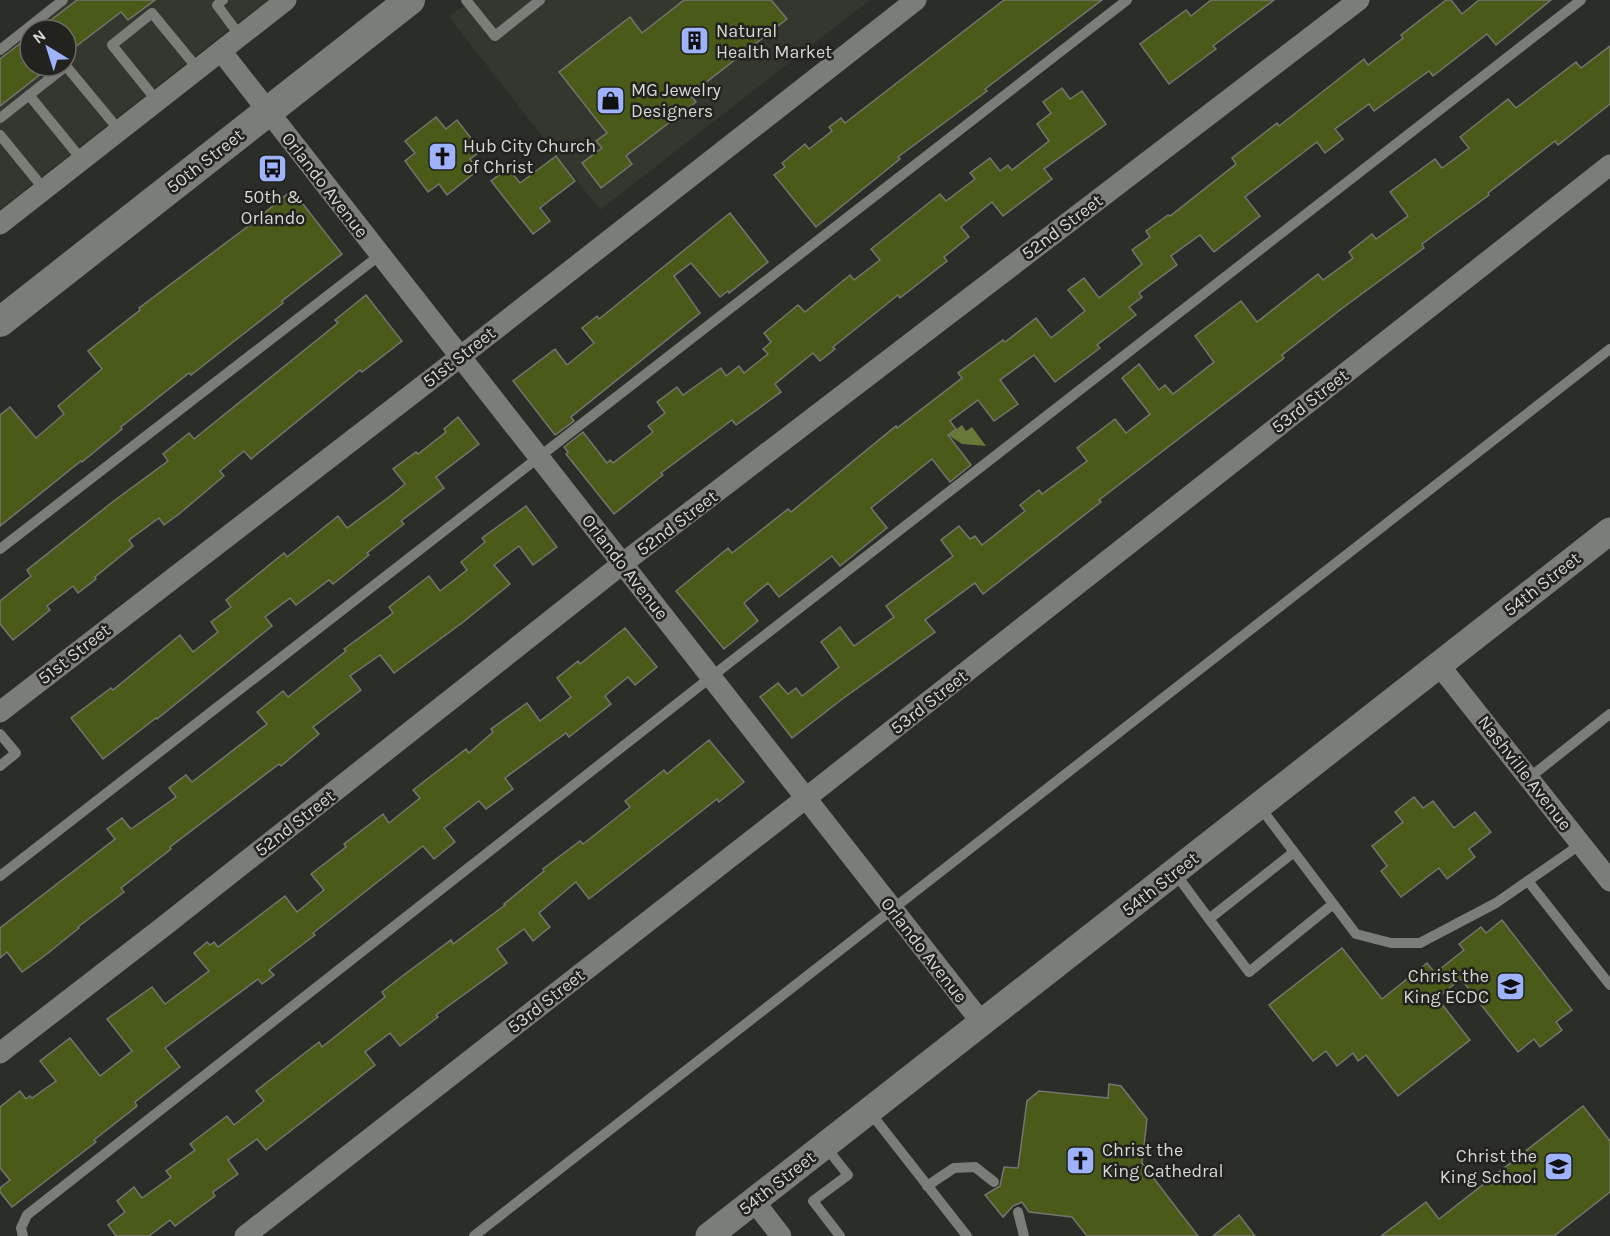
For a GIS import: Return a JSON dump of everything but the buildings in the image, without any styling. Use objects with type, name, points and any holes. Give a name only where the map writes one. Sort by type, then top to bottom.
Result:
[{"type":"main road","name":"50th Street","points":[[0,322],[410,0]]},
{"type":"street","points":[[1,221],[286,0]]},
{"type":"street","name":"51st Street","points":[[0,712],[460,357],[916,0]]},
{"type":"street","name":"52nd Street","points":[[0,1053],[622,564],[1359,0]]},
{"type":"street","name":"Orlando Avenue","points":[[221,51],[982,1023]]},
{"type":"street","name":"53rd Street","points":[[245,1236],[1610,165]]},
{"type":"street","name":"54th Street","points":[[710,1236],[1610,531]]},
{"type":"street","name":"Nashville Avenue","points":[[1439,665],[1610,881]]},
{"type":"street","points":[[754,1201],[781,1236]]},
{"type":"lane","points":[[0,50],[63,0]]},
{"type":"lane","points":[[223,0],[217,5],[240,36]]},
{"type":"lane","points":[[466,0],[495,36],[540,0]]},
{"type":"lane","points":[[0,876],[1126,0]]},
{"type":"lane","points":[[23,1236],[21,1228],[27,1215],[711,677],[1581,0]]},
{"type":"lane","points":[[157,101],[112,45],[152,13],[198,69]]},
{"type":"lane","points":[[0,118],[51,78]]},
{"type":"lane","points":[[76,78],[119,130]]},
{"type":"lane","points":[[29,95],[82,160]]},
{"type":"lane","points":[[0,135],[44,189]]},
{"type":"lane","points":[[0,549],[380,255]]},
{"type":"lane","points":[[474,1236],[1610,349]]},
{"type":"lane","points":[[1529,778],[1610,714]]},
{"type":"lane","points":[[0,734],[15,753],[0,766]]},
{"type":"lane","points":[[1259,806],[1356,934],[1391,944],[1420,943],[1496,903],[1581,844]]},
{"type":"lane","points":[[1209,919],[1294,852]]},
{"type":"lane","points":[[1174,872],[1249,972],[1333,903]]},
{"type":"lane","points":[[1528,881],[1610,985]]},
{"type":"lane","points":[[869,1111],[967,1236]]},
{"type":"lane","points":[[825,1146],[848,1175],[813,1201],[840,1236]]},
{"type":"lane","points":[[927,1186],[954,1168],[975,1167],[994,1182]]},
{"type":"lane","points":[[1018,1212],[1024,1236]]},
{"type":"shaded area","points":[[71,0],[267,0],[0,209],[0,55],[18,41],[18,78],[78,78],[78,18],[48,18]]},
{"type":"shaded area","points":[[471,0],[870,0],[600,210],[449,17]]},
{"type":"shaded area","points":[[962,425],[966,431],[972,427],[986,446],[962,444],[948,435]]},
{"type":"place","name":"Natural Health Market","points":[[695,41]]},
{"type":"place","name":"MG Jewelry Designers","points":[[610,100]]},
{"type":"place","name":"Hub City Church of Christ","points":[[442,156]]},
{"type":"place","name":"50th & Orlando","points":[[273,168]]},
{"type":"place","name":"Christ the King ECDC","points":[[1510,986]]},
{"type":"place","name":"Christ the King Cathedral","points":[[1081,1160]]},
{"type":"place","name":"Christ the King School","points":[[1558,1166]]}]
